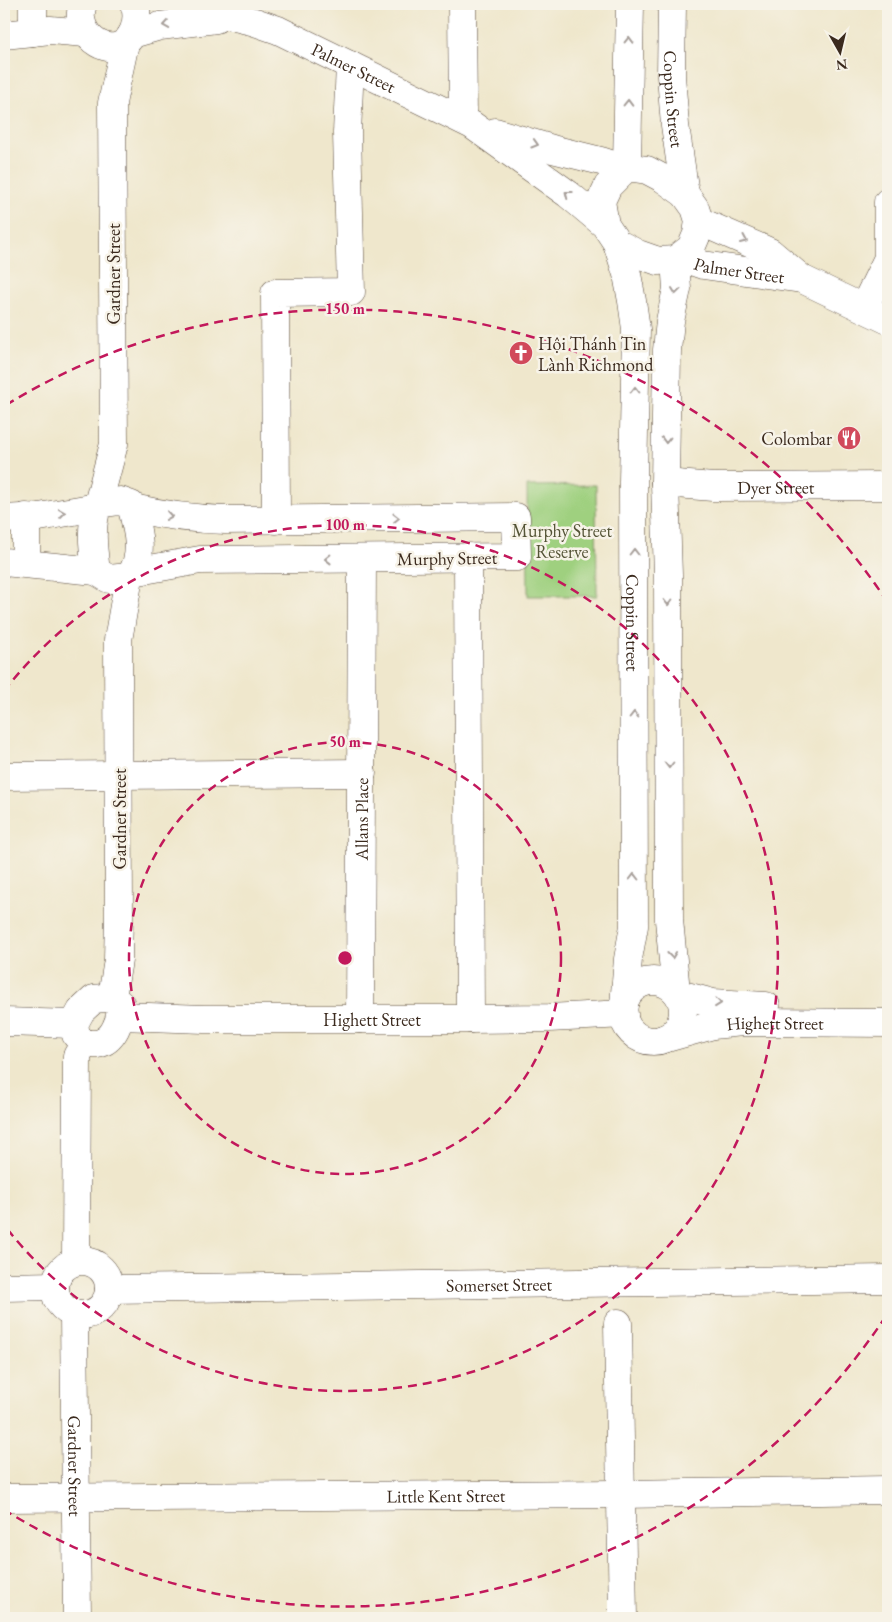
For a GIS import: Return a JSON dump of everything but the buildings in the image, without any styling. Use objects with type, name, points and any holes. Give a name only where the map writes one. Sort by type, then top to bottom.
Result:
[{"type":"street","points":[[33,32],[34,4]]},
{"type":"street","name":"Gardner Street","points":[[83,4],[81,21],[91,38],[112,103]]},
{"type":"street","name":"Gardner Street","points":[[118,640],[98,573],[91,538],[114,444],[112,103],[128,39],[136,24],[137,11],[134,4]]},
{"type":"street","name":"Palmer Street","points":[[180,4],[251,14],[278,30],[467,123],[568,194],[611,234]]},
{"type":"street","points":[[462,4],[467,123]]},
{"type":"street","points":[[626,168],[647,170],[685,194],[695,208],[699,221],[697,234],[691,248],[677,258],[658,261],[638,254],[611,234],[601,202],[608,186],[626,168],[630,4]]},
{"type":"street","name":"Coppin Street","points":[[672,4],[671,76],[675,125],[685,194]]},
{"type":"street","name":"Palmer Street","points":[[91,38],[104,47],[115,47],[128,39],[160,26],[251,14]]},
{"type":"street","points":[[4,35],[50,30],[91,38]]},
{"type":"street","points":[[276,520],[275,293],[352,292],[348,133],[350,65]]},
{"type":"street","name":"Palmer Street","points":[[467,123],[552,149],[626,168]]},
{"type":"street","points":[[864,308],[888,258],[888,202]]},
{"type":"street","name":"Palmer Street","points":[[699,221],[770,252],[802,279],[888,320]]},
{"type":"street","name":"Coppin Street","points":[[611,234],[627,274],[636,330],[633,482],[634,926],[628,959],[624,1009]]},
{"type":"street","name":"Palmer Street","points":[[677,258],[703,265],[802,279]]},
{"type":"street","name":"Coppin Street","points":[[677,258],[678,289],[670,321],[667,350],[665,483],[668,584],[669,920],[677,993]]},
{"type":"street","name":"Gardner Street","points":[[114,444],[139,538],[139,554],[131,574],[118,640],[119,915],[117,1006]]},
{"type":"street","name":"Dyer Street","points":[[665,483],[713,487],[888,486]]},
{"type":"street","name":"Murphy Street","points":[[98,506],[120,501],[162,515],[207,519],[516,517],[517,557],[207,560],[180,563],[109,580],[98,573]]},
{"type":"street","points":[[98,506],[15,518],[15,562],[98,573]]},
{"type":"street","points":[[207,519],[207,560]]},
{"type":"street","points":[[468,557],[470,1020]]},
{"type":"street","name":"Allans Place","points":[[360,1019],[362,558]]},
{"type":"street","points":[[4,776],[362,773]]},
{"type":"street","points":[[659,981],[666,983],[677,993],[683,1007],[682,1021],[675,1032],[663,1039],[650,1041],[638,1036],[628,1026],[624,1009],[630,993],[640,984],[659,981]]},
{"type":"street","name":"Highett Street","points":[[677,993],[713,1003],[750,1006],[888,1006]]},
{"type":"street","points":[[4,1022],[79,1034],[98,1044],[114,1032],[117,1006],[94,999],[81,1011],[79,1034],[77,1056],[76,1261]]},
{"type":"street","name":"Highett Street","points":[[117,1006],[360,1019],[470,1020],[549,1018],[624,1009]]},
{"type":"street","name":"Highett Street","points":[[663,1039],[713,1026],[742,1022],[888,1023]]},
{"type":"street","points":[[76,1261],[85,1261],[100,1267],[108,1281],[108,1297],[98,1310],[90,1314],[74,1314],[60,1303],[56,1295],[55,1286],[57,1278],[68,1264],[76,1261]]},
{"type":"street","name":"Somerset Street","points":[[109,1289],[618,1302],[888,1279]]},
{"type":"street","points":[[4,1287],[55,1286]]},
{"type":"street","points":[[618,1302],[622,1618]]},
{"type":"street","name":"Gardner Street","points":[[74,1314],[77,1618]]},
{"type":"street","name":"Little Kent Street","points":[[4,1498],[621,1494],[888,1490]]},
{"type":"green space","name":"Murphy Street Reserve","points":[[596,485],[597,596],[528,596],[527,486]]},
{"type":"place","name":"Hội Thánh Tin Lành Richmond","points":[[521,353]]},
{"type":"place","name":"Colombar","points":[[849,438]]}]
